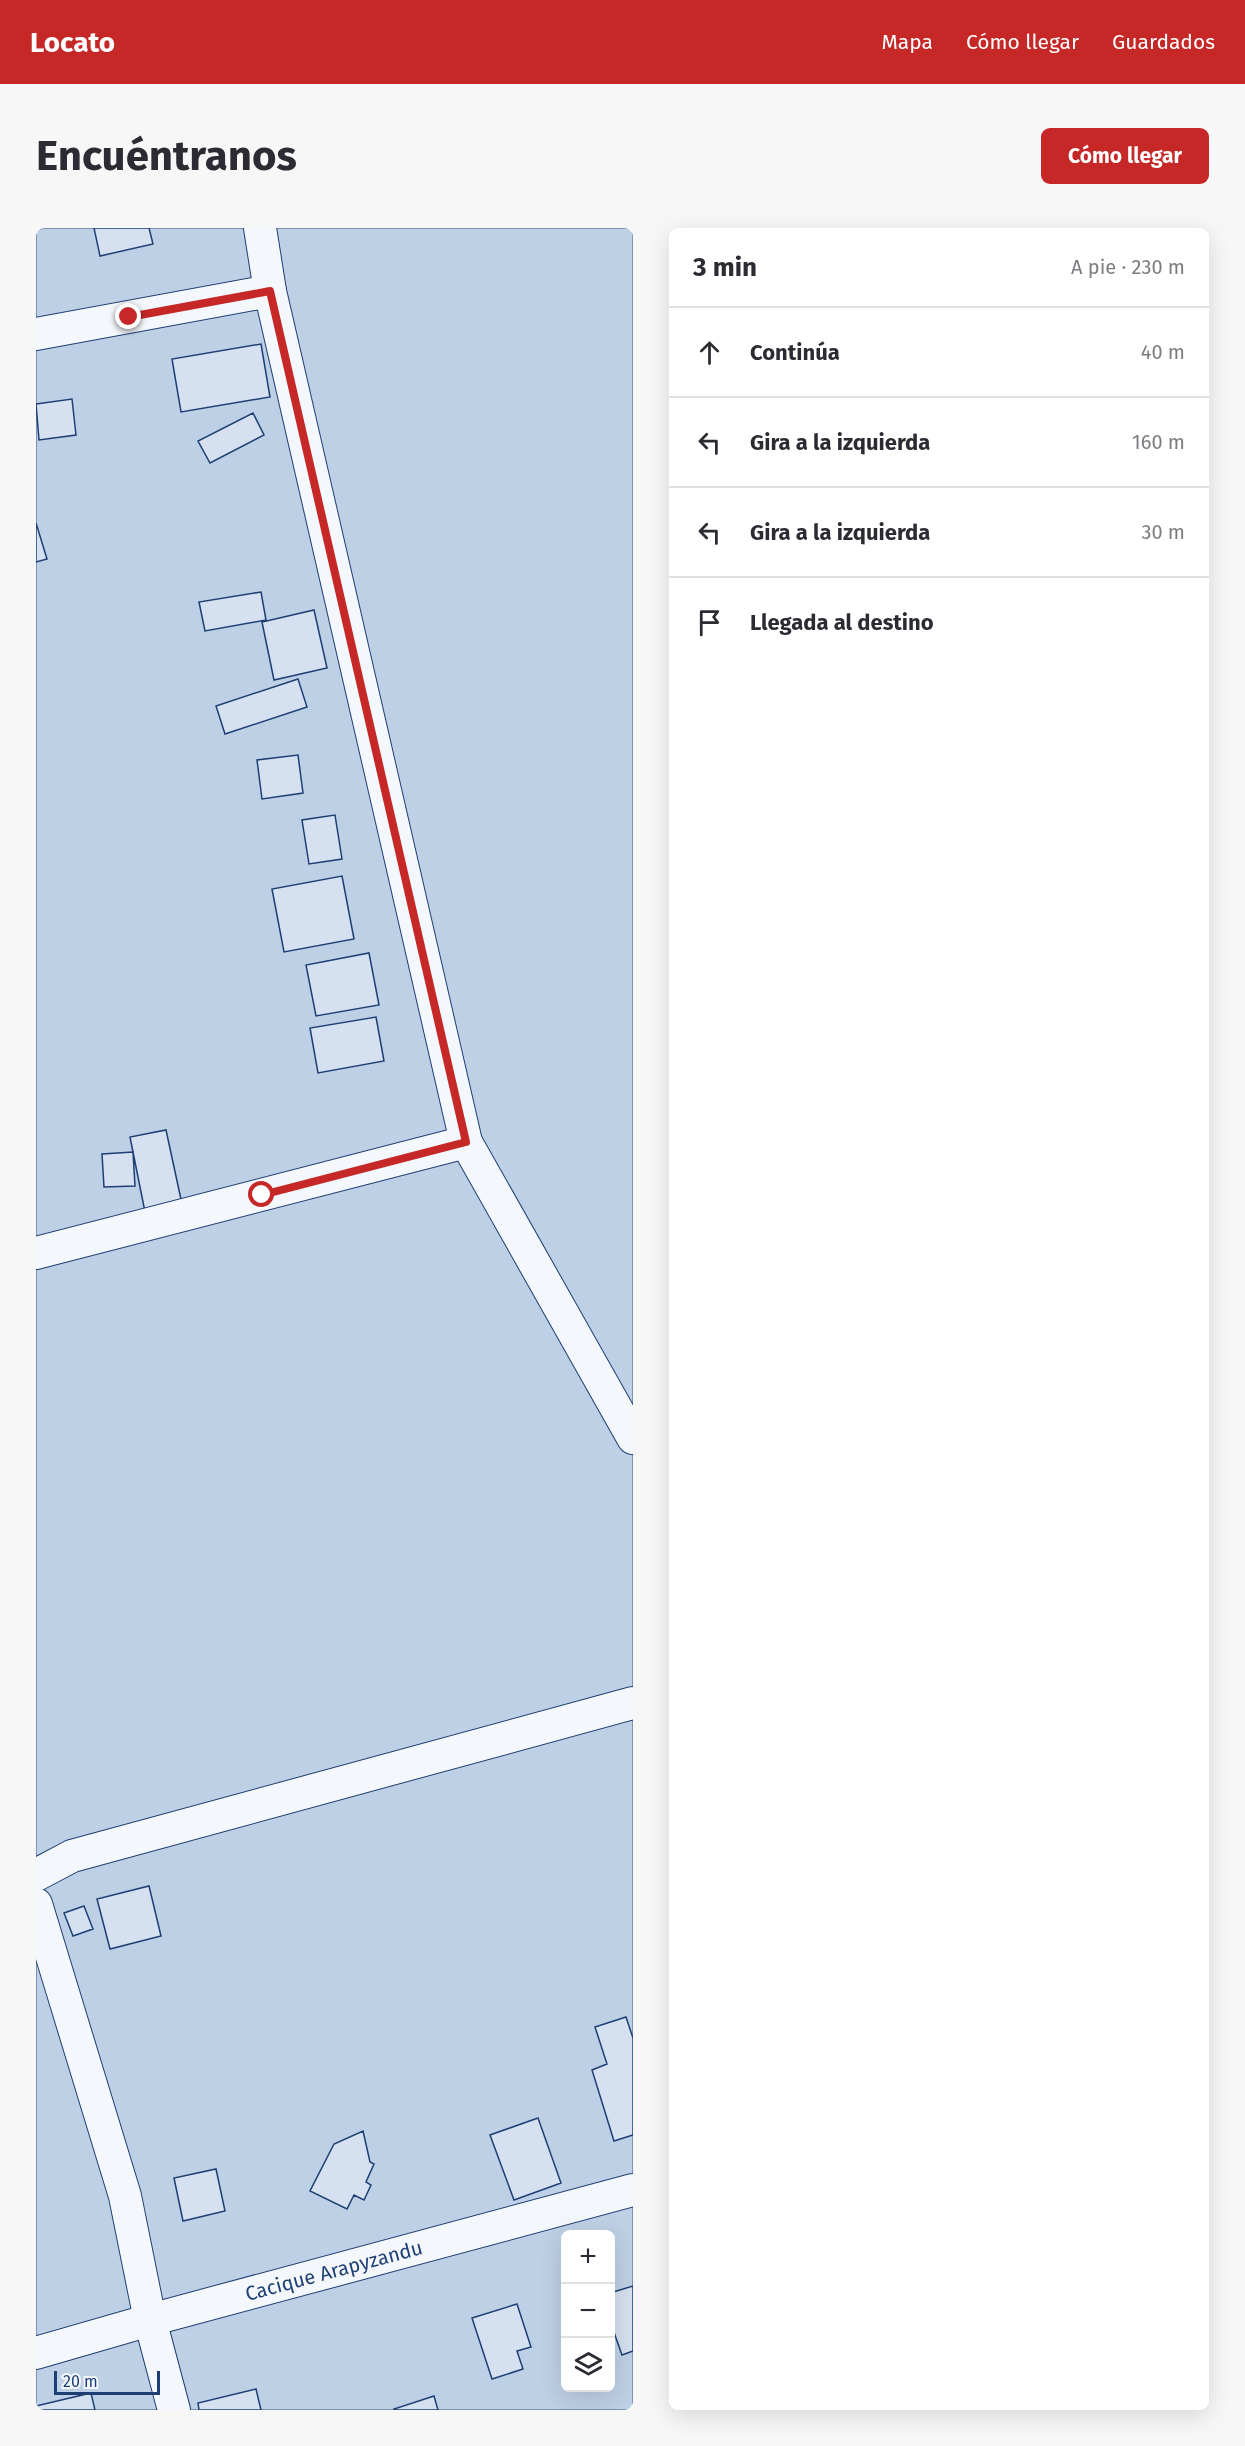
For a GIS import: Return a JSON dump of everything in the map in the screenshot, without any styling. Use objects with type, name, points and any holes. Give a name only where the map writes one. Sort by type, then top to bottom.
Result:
[{"type":"street","points":[[260,228],[270,291],[466,1142],[633,1438]]},
{"type":"street","points":[[36,334],[270,291]]},
{"type":"street","points":[[36,1253],[466,1142]]},
{"type":"street","points":[[36,1875],[72,1856],[633,1703]]},
{"type":"street","points":[[36,1904],[125,2196],[150,2320],[174,2410]]},
{"type":"street","name":"Cacique Arapyzandu","points":[[36,2354],[150,2320],[633,2190]]},
{"type":"water","points":[[43,228],[633,228],[633,2410],[36,2410],[36,231]]},
{"type":"building","points":[[94,228],[149,228],[153,244],[100,256]]},
{"type":"building","points":[[261,344],[270,397],[181,412],[172,359]]},
{"type":"building","points":[[72,399],[76,435],[39,440],[36,404]]},
{"type":"building","points":[[253,413],[264,435],[210,463],[198,441]]},
{"type":"building","points":[[36,523],[47,559],[36,562]]},
{"type":"building","points":[[261,592],[266,620],[205,631],[199,602]]},
{"type":"building","points":[[314,610],[327,668],[274,680],[262,622]]},
{"type":"building","points":[[298,679],[307,707],[225,734],[216,706]]},
{"type":"building","points":[[298,755],[303,793],[262,799],[257,760]]},
{"type":"building","points":[[335,815],[342,859],[309,864],[302,820]]},
{"type":"building","points":[[342,876],[354,939],[284,952],[272,889]]},
{"type":"building","points":[[369,953],[379,1005],[316,1016],[306,965]]},
{"type":"building","points":[[376,1017],[384,1061],[318,1073],[310,1028]]},
{"type":"building","points":[[166,1130],[182,1204],[145,1212],[130,1137]]},
{"type":"building","points":[[133,1152],[135,1186],[104,1187],[102,1154]]},
{"type":"building","points":[[149,1886],[161,1936],[110,1949],[97,1899]]},
{"type":"building","points":[[84,1906],[93,1929],[73,1936],[64,1913]]},
{"type":"building","points":[[626,2017],[633,2038],[633,2135],[614,2141],[592,2070],[607,2064],[595,2027]]},
{"type":"building","points":[[538,2118],[561,2183],[514,2200],[490,2135]]},
{"type":"building","points":[[363,2131],[370,2162],[374,2164],[366,2182],[371,2185],[364,2200],[354,2195],[347,2209],[310,2191],[334,2144]]},
{"type":"building","points":[[216,2169],[225,2211],[183,2221],[174,2178]]},
{"type":"building","points":[[633,2286],[633,2351],[622,2355],[615,2335],[615,2291]]},
{"type":"building","points":[[517,2304],[531,2347],[517,2351],[523,2369],[492,2379],[472,2318]]},
{"type":"building","points":[[256,2389],[261,2410],[199,2410],[198,2403]]},
{"type":"building","points":[[91,2393],[95,2410],[36,2410],[36,2406]]},
{"type":"building","points":[[434,2396],[438,2410],[394,2409]]},
{"type":"route","points":[[129,317],[270,291],[466,1142],[262,1195]]}]
